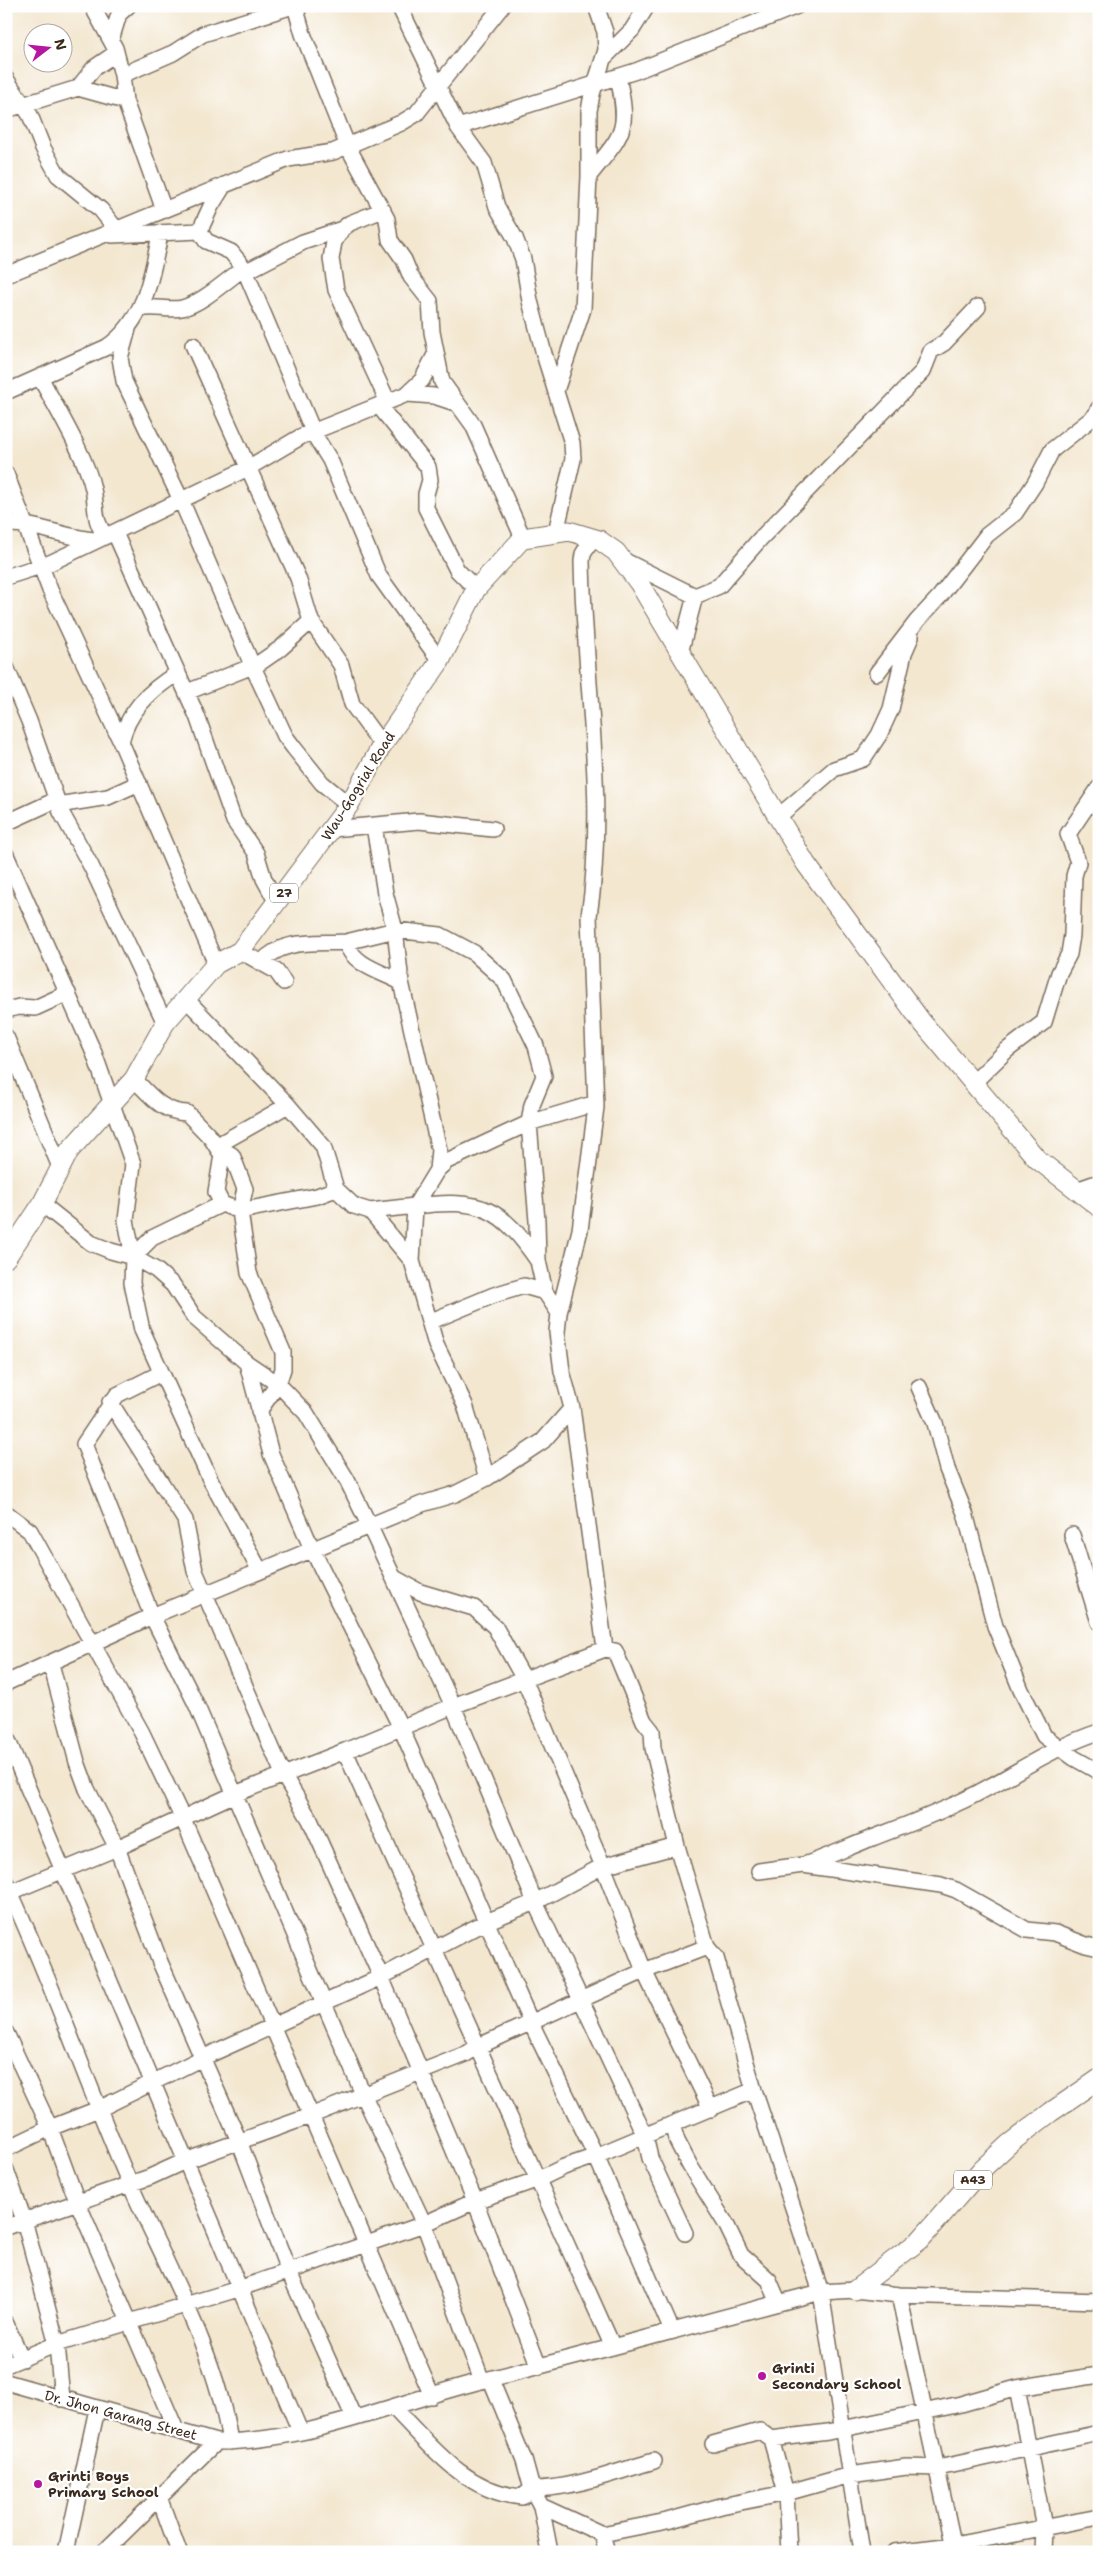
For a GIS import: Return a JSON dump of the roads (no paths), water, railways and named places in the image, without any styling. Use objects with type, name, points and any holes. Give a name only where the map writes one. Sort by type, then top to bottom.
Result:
[{"type":"main road","points":[[523,538],[556,532],[574,532],[607,545],[622,560],[640,583],[806,864],[921,1021],[1037,1159],[1057,1176],[1079,1189],[1082,1195],[1099,1207]]},
{"type":"main road","name":"Wau-Gogrial Road","points":[[8,1250],[42,1204],[69,1151],[134,1079],[165,1024],[185,998],[216,964],[240,951],[332,829],[349,805],[382,745],[440,661],[476,589],[523,538]]},
{"type":"main road","name":"A43","points":[[855,2290],[920,2240],[982,2169],[1009,2144],[1099,2079]]},
{"type":"street","points":[[92,6],[114,46],[122,75],[125,101],[164,210]]},
{"type":"street","points":[[6,110],[25,106],[78,88],[114,46],[118,14],[128,6]]},
{"type":"street","points":[[122,75],[173,53],[203,34],[294,6],[303,34],[348,147],[389,223],[392,244],[400,254],[411,277],[430,301],[432,332],[440,376],[473,425],[523,538]]},
{"type":"street","points":[[399,6],[458,127],[481,157],[497,207],[519,246],[541,345],[571,435],[573,459],[556,532]]},
{"type":"street","points":[[556,391],[583,309],[589,176],[589,111],[595,85],[605,58],[606,38],[596,6]]},
{"type":"street","points":[[605,58],[632,30],[647,6]]},
{"type":"street","points":[[458,127],[618,77],[692,50],[797,6]]},
{"type":"street","points":[[6,275],[288,159],[320,156],[348,147],[416,114],[438,88],[496,10]]},
{"type":"street","points":[[589,176],[616,142],[622,129],[625,110],[618,77]]},
{"type":"street","points":[[6,78],[25,106],[58,175],[101,210],[116,229]]},
{"type":"street","points":[[78,88],[125,101]]},
{"type":"street","points":[[200,230],[211,206],[224,185]]},
{"type":"street","points":[[140,309],[157,306],[177,308],[188,306],[245,270],[313,238],[342,229],[350,223],[383,210]]},
{"type":"street","points":[[342,229],[332,249],[333,280],[384,404],[428,467],[430,480],[426,494],[426,508],[457,570],[476,589]]},
{"type":"street","points":[[101,235],[160,234],[200,230]]},
{"type":"street","points":[[200,230],[206,241],[231,252],[245,270],[313,430],[330,460],[379,576],[440,661]]},
{"type":"street","points":[[160,234],[150,281],[140,309],[128,329],[120,358],[122,373],[181,500],[253,666],[290,742],[322,783],[349,805]]},
{"type":"street","points":[[677,647],[695,596],[719,586],[760,539],[923,371],[930,351],[944,343],[978,307]]},
{"type":"street","points":[[6,392],[107,346],[128,329]]},
{"type":"street","points":[[193,345],[298,578],[311,621],[340,665],[352,704],[382,745]]},
{"type":"street","points":[[6,577],[41,568],[248,468],[313,430],[406,394],[415,388],[428,372],[436,354],[436,346]]},
{"type":"street","points":[[40,377],[90,478],[96,521],[106,536],[178,673],[210,750],[234,822],[256,852],[264,879],[277,903]]},
{"type":"street","points":[[406,394],[444,398],[454,401],[461,407]]},
{"type":"street","points":[[877,673],[917,620],[940,596],[986,535],[1016,513],[1035,483],[1052,450],[1095,416],[1099,408]]},
{"type":"street","points":[[6,474],[41,568],[121,742],[216,964]]},
{"type":"street","points":[[6,524],[26,524],[60,534],[106,536]]},
{"type":"street","points":[[593,538],[583,554],[582,561],[596,798],[593,889],[589,916],[596,1104],[580,1230],[558,1313],[557,1332],[562,1370],[572,1408],[605,1649]]},
{"type":"street","points":[[622,560],[695,596]]},
{"type":"street","points":[[779,816],[834,769],[863,758],[879,735],[891,709],[904,653],[917,620]]},
{"type":"street","points":[[187,692],[253,666],[281,648],[311,621]]},
{"type":"street","points":[[6,668],[29,721],[57,802],[91,866],[165,1024]]},
{"type":"street","points":[[121,742],[125,726],[136,707],[158,686],[178,673]]},
{"type":"street","points":[[6,823],[57,802],[108,797],[139,783]]},
{"type":"street","points":[[974,1082],[1007,1050],[1044,1022],[1059,972],[1069,954],[1072,935],[1074,876],[1078,862],[1068,834],[1099,788]]},
{"type":"street","points":[[332,829],[419,821],[493,829]]},
{"type":"street","points":[[374,826],[385,893],[395,930],[401,982],[439,1150],[437,1170]]},
{"type":"street","points":[[6,855],[94,1053],[133,1164],[126,1220],[133,1257],[132,1283],[142,1330],[210,1479],[260,1571]]},
{"type":"street","points":[[261,963],[270,952],[287,945],[346,942],[395,930],[440,935],[474,953],[504,980],[536,1046],[544,1076],[532,1105],[529,1123],[537,1221],[538,1262],[545,1292],[558,1313]]},
{"type":"street","points":[[346,942],[349,952],[362,962],[401,982]]},
{"type":"street","points":[[240,951],[276,971],[284,982]]},
{"type":"street","points":[[6,1010],[19,1007],[35,1008],[68,993]]},
{"type":"street","points":[[185,998],[288,1105],[323,1146],[336,1189],[354,1206],[370,1211],[451,1202],[492,1211],[506,1220],[521,1236],[538,1262]]},
{"type":"street","points":[[6,1037],[60,1167]]},
{"type":"street","points":[[134,1079],[164,1107],[173,1112],[187,1113],[216,1146],[222,1155],[216,1192],[222,1204],[240,1211],[317,1196],[336,1189]]},
{"type":"street","points":[[487,1478],[465,1405],[436,1345],[428,1322],[412,1261],[415,1206],[437,1170],[447,1162],[529,1123],[596,1104]]},
{"type":"street","points":[[216,1146],[288,1105]]},
{"type":"street","points":[[216,1146],[232,1155],[245,1189],[240,1211],[249,1273],[282,1352],[283,1369],[278,1384],[259,1411]]},
{"type":"street","points":[[1079,1189],[1099,1182]]},
{"type":"street","points":[[42,1204],[92,1243],[133,1257],[156,1270],[173,1285],[194,1317],[248,1363],[278,1384],[306,1413],[347,1480],[453,1706],[535,1902],[644,2136],[650,2158],[685,2233]]},
{"type":"street","points":[[133,1257],[152,1238],[222,1204]]},
{"type":"street","points":[[370,1211],[412,1261]]},
{"type":"street","points":[[428,1322],[494,1295],[524,1286],[545,1292]]},
{"type":"street","points":[[248,1363],[271,1454],[312,1549],[401,1728],[467,1874],[531,2023],[596,2156],[672,2331]]},
{"type":"street","points":[[161,1373],[117,1394],[84,1444],[152,1616],[196,1704],[363,2094],[424,2224],[487,2380],[524,2460],[532,2489],[541,2506],[550,2552]]},
{"type":"street","points":[[919,1387],[935,1423],[946,1469],[965,1514],[995,1626],[1021,1690],[1044,1736],[1099,1772]]},
{"type":"street","points":[[110,1402],[185,1520],[196,1571],[208,1595],[284,1776],[310,1820],[421,2072],[475,2201],[539,2367]]},
{"type":"street","points":[[6,1683],[152,1616],[208,1595],[260,1571],[422,1504],[455,1494],[487,1478],[543,1441],[572,1408]]},
{"type":"street","points":[[6,1513],[30,1531],[142,1733],[183,1819],[432,2396]]},
{"type":"street","points":[[1072,1535],[1099,1622]]},
{"type":"street","points":[[393,1577],[420,1592],[474,1608],[495,1627],[524,1679],[603,1866],[644,1971],[711,2109]]},
{"type":"street","points":[[227,2442],[224,2405],[186,2306],[130,2184],[101,2108],[8,1890],[64,1871],[235,1794],[345,1752],[453,1706],[605,1649],[616,1651],[644,1721],[652,1731],[653,1748],[677,1846],[707,1947],[716,1958],[754,2090],[821,2292],[862,2552]]},
{"type":"street","points":[[50,1664],[86,1790],[117,1848],[160,1962],[238,2141],[288,2270],[354,2418]]},
{"type":"street","points":[[759,1871],[803,1865],[962,1802],[1010,1773],[1049,1755],[1059,1747],[1099,1732]]},
{"type":"street","points":[[6,1736],[238,2289],[300,2431]]},
{"type":"street","points":[[345,1752],[477,2047],[539,2179],[613,2347]]},
{"type":"street","points":[[6,2149],[50,2128],[101,2108],[202,2058],[380,1977],[486,1922],[535,1902],[603,1866],[677,1846]]},
{"type":"street","points":[[803,1865],[942,1885],[956,1890],[1027,1930],[1055,1933],[1099,1948]]},
{"type":"street","points":[[6,2227],[130,2184],[185,2161],[310,2116],[421,2072],[466,2054],[477,2047],[644,1971],[707,1947]]},
{"type":"street","points":[[6,2033],[50,2128],[77,2201],[131,2322],[176,2430]]},
{"type":"street","points":[[6,2365],[58,2344],[238,2289],[424,2224],[475,2201],[539,2179],[564,2167],[596,2156],[754,2090]]},
{"type":"street","points":[[672,2125],[677,2141],[690,2166],[726,2224],[741,2255],[769,2280],[779,2303]]},
{"type":"street","points":[[6,2170],[24,2220],[58,2344],[62,2400]]},
{"type":"street","points":[[104,2552],[160,2497],[227,2442],[300,2431],[354,2418],[487,2380],[821,2292],[855,2290],[899,2295],[1099,2301]]},
{"type":"street","points":[[899,2295],[955,2548]]},
{"type":"street","points":[[6,2324],[22,2359]]},
{"type":"street","points":[[771,2439],[828,2432],[925,2410],[961,2404],[1017,2388],[1099,2375]]},
{"type":"street","name":"Dr. Jhon Garang Street","points":[[6,2382],[62,2400],[227,2442]]},
{"type":"street","points":[[1017,2388],[1044,2527],[1043,2552]]},
{"type":"street","points":[[393,2407],[450,2466],[485,2488],[507,2496],[522,2497],[532,2489],[544,2489],[591,2480],[654,2461]]},
{"type":"street","points":[[66,2552],[97,2408]]},
{"type":"street","points":[[713,2444],[760,2431],[771,2439],[786,2494],[789,2552]]},
{"type":"street","points":[[541,2506],[602,2534],[667,2522],[721,2506],[786,2494],[850,2475],[906,2467],[938,2468],[1099,2433]]},
{"type":"street","points":[[160,2497],[179,2552]]},
{"type":"street","points":[[894,2552],[955,2548],[1044,2527],[1099,2517]]},
{"type":"street","points":[[602,2534],[607,2552]]},
{"type":"place","name":"Grinti Secondary School","points":[[762,2376]]},
{"type":"place","name":"Grinti Boys Primary School","points":[[38,2484]]}]
